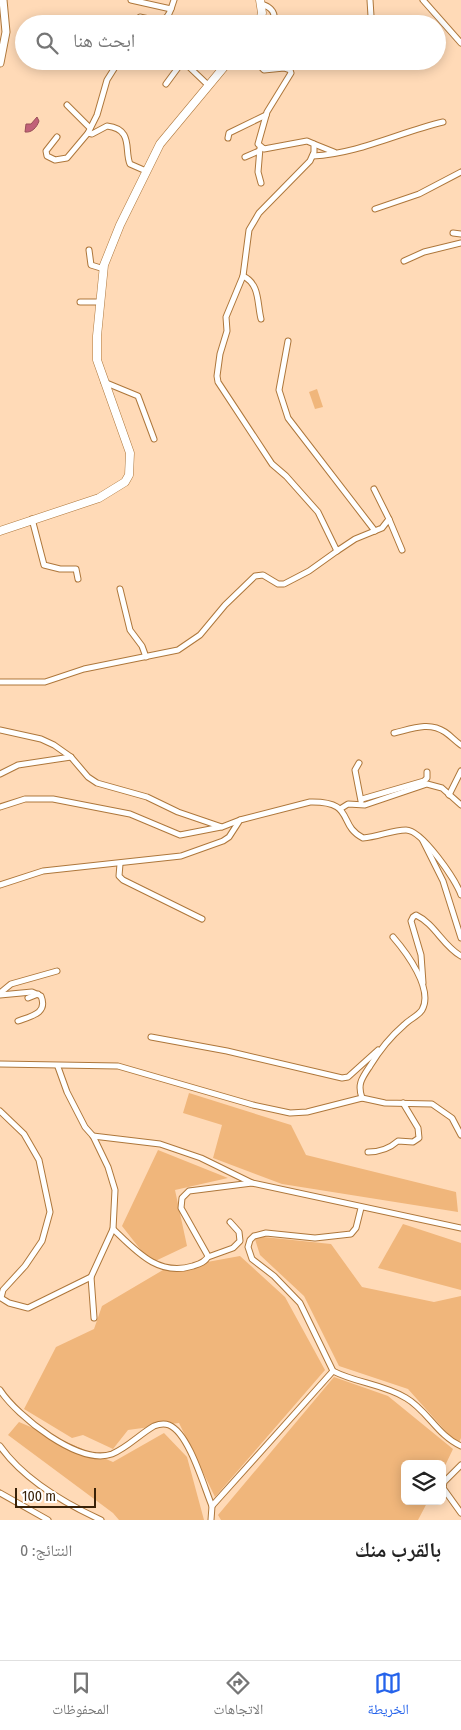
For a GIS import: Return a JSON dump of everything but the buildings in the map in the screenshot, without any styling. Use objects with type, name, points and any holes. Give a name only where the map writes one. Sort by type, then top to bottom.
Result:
[{"type":"main road","points":[[260,15],[261,2]]},
{"type":"main road","points":[[0,531],[100,498],[125,482],[129,475],[130,453],[104,382],[96,346],[104,269],[110,248],[163,139],[221,70]]},
{"type":"street","points":[[0,63],[6,32],[3,0]]},
{"type":"street","points":[[131,0],[171,9]]},
{"type":"street","points":[[169,15],[174,0]]},
{"type":"street","points":[[370,0],[371,15]]},
{"type":"street","points":[[423,0],[436,15]]},
{"type":"street","points":[[261,2],[272,9],[274,15]]},
{"type":"street","points":[[446,26],[461,43]]},
{"type":"street","points":[[57,137],[46,151],[47,156],[62,160],[67,158],[98,115],[107,80],[113,70]]},
{"type":"street","points":[[166,84],[176,70]]},
{"type":"street","points":[[192,70],[208,86]]},
{"type":"street","points":[[261,183],[259,178],[258,141],[266,115],[291,73],[290,70]]},
{"type":"street","points":[[67,105],[92,134],[107,126],[115,128],[127,141],[130,164],[146,171]]},
{"type":"street","points":[[228,138],[232,131],[266,115]]},
{"type":"street","points":[[337,551],[318,512],[286,476],[272,464],[218,382],[220,354],[227,331],[226,317],[243,276],[251,225],[259,213],[313,156],[360,148],[419,127],[443,122]]},
{"type":"street","points":[[245,157],[259,149],[302,141],[334,152]]},
{"type":"street","points":[[313,156],[314,144]]},
{"type":"street","points":[[375,209],[419,194],[461,172]]},
{"type":"street","points":[[453,233],[461,234]]},
{"type":"street","points":[[404,261],[424,252],[461,243]]},
{"type":"street","points":[[88,250],[91,265],[104,269]]},
{"type":"street","points":[[243,276],[254,285],[257,291],[261,318]]},
{"type":"street","points":[[80,302],[100,302]]},
{"type":"street","points":[[288,341],[279,390],[288,418],[375,531]]},
{"type":"street","points":[[104,382],[138,396],[154,439]]},
{"type":"street","points":[[374,488],[402,550]]},
{"type":"street","points":[[32,519],[44,565],[60,569],[76,569],[78,580]]},
{"type":"street","points":[[0,682],[45,682],[84,668],[178,650],[195,640],[225,605],[255,576],[263,575],[278,584],[284,584],[309,571],[355,540],[382,528],[389,519]]},
{"type":"street","points":[[120,589],[130,630],[142,646],[146,657]]},
{"type":"street","points":[[394,733],[434,726],[444,731],[461,745]]},
{"type":"street","points":[[0,730],[46,741],[71,757],[92,780],[148,797],[178,812],[222,827]]},
{"type":"street","points":[[0,774],[18,765],[71,757]]},
{"type":"street","points":[[359,763],[355,770],[355,775],[362,800]]},
{"type":"street","points":[[449,795],[461,771]]},
{"type":"street","points":[[358,804],[362,800],[424,781],[427,778],[427,772]]},
{"type":"street","points":[[340,809],[348,804],[365,805],[428,784],[437,786],[461,805]]},
{"type":"street","points":[[0,807],[25,800],[53,799],[130,814],[180,835],[222,827],[240,820],[310,802],[328,802],[340,809],[358,835],[363,838],[406,830],[417,834],[452,878],[461,895]]},
{"type":"street","points":[[0,885],[44,872],[181,856],[205,849],[229,837],[240,820]]},
{"type":"street","points":[[423,841],[451,901],[461,938]]},
{"type":"street","points":[[120,864],[119,876],[124,880],[202,919]]},
{"type":"street","points":[[151,1037],[227,1051],[342,1078],[348,1077],[422,1010],[424,995],[421,955],[411,921],[412,917],[416,915],[422,918],[449,950],[461,956]]},
{"type":"street","points":[[393,937],[413,964],[424,995]]},
{"type":"street","points":[[0,994],[11,984],[57,970]]},
{"type":"street","points":[[0,994],[32,992],[39,994],[43,1002],[41,1011],[37,1015],[18,1021]]},
{"type":"street","points":[[28,998],[39,994]]},
{"type":"street","points":[[362,1098],[360,1082],[378,1050]]},
{"type":"street","points":[[0,1064],[58,1067],[79,1065],[118,1066],[290,1114],[307,1112],[362,1098],[385,1103],[432,1104],[445,1111],[452,1118],[461,1135]]},
{"type":"street","points":[[58,1067],[67,1092],[93,1136],[114,1182],[113,1229],[91,1277],[94,1318]]},
{"type":"street","points":[[368,1152],[392,1146],[398,1141],[413,1142],[419,1138],[418,1128],[403,1102]]},
{"type":"street","points":[[0,1111],[24,1134],[39,1160],[50,1212],[42,1241],[25,1266],[3,1290],[1,1298],[8,1303],[28,1308],[91,1277]]},
{"type":"street","points":[[93,1136],[169,1146],[201,1158],[252,1183],[461,1228]]},
{"type":"street","points":[[208,1257],[205,1247],[181,1208],[182,1198],[189,1191],[252,1183]]},
{"type":"street","points":[[361,1208],[356,1228],[351,1234],[315,1238],[260,1234],[250,1240],[248,1247],[252,1259],[274,1276],[300,1303],[333,1371],[341,1376],[395,1392],[408,1399],[445,1436],[461,1446]]},
{"type":"street","points":[[113,1229],[144,1258],[166,1268],[175,1269],[192,1266],[204,1261],[208,1257],[233,1248],[240,1241],[239,1232],[230,1222]]},
{"type":"street","points":[[212,1506],[333,1371]]},
{"type":"street","points":[[0,1390],[17,1410],[36,1426],[68,1446],[93,1455],[112,1454],[154,1426],[169,1425],[176,1430],[189,1449],[212,1506],[211,1520]]},
{"type":"street","points":[[0,1446],[20,1468],[60,1501],[101,1520]]},
{"type":"street","points":[[461,1465],[444,1482],[443,1488],[461,1512]]},
{"type":"street","points":[[0,1493],[48,1520]]},
{"type":"shaded area","points":[[37,117],[39,121],[36,127],[30,132],[25,132],[26,124],[31,124]]},
{"type":"shaded area","points":[[317,389],[323,407],[315,409],[309,392]]},
{"type":"shaded area","points":[[189,1093],[291,1125],[306,1155],[456,1192],[458,1212],[282,1184],[213,1158],[222,1125],[183,1113]]},
{"type":"shaded area","points":[[158,1150],[228,1178],[175,1190],[187,1246],[151,1263],[122,1226]]},
{"type":"shaded area","points":[[403,1224],[461,1243],[461,1290],[378,1268]]},
{"type":"shaded area","points":[[254,1236],[331,1244],[362,1287],[434,1302],[461,1296],[461,1438],[458,1445],[408,1389],[339,1366],[304,1296],[260,1255]]},
{"type":"shaded area","points":[[240,1256],[285,1297],[325,1370],[215,1497],[179,1423],[128,1430],[113,1449],[83,1435],[72,1438],[24,1409],[56,1347],[94,1329],[102,1306],[163,1270]]},
{"type":"shaded area","points":[[334,1377],[388,1396],[453,1449],[446,1464],[446,1460],[401,1460],[401,1505],[426,1505],[418,1520],[221,1520],[218,1515]]},
{"type":"shaded area","points":[[19,1422],[113,1462],[164,1433],[187,1457],[204,1520],[119,1520],[113,1513],[8,1435]]}]
